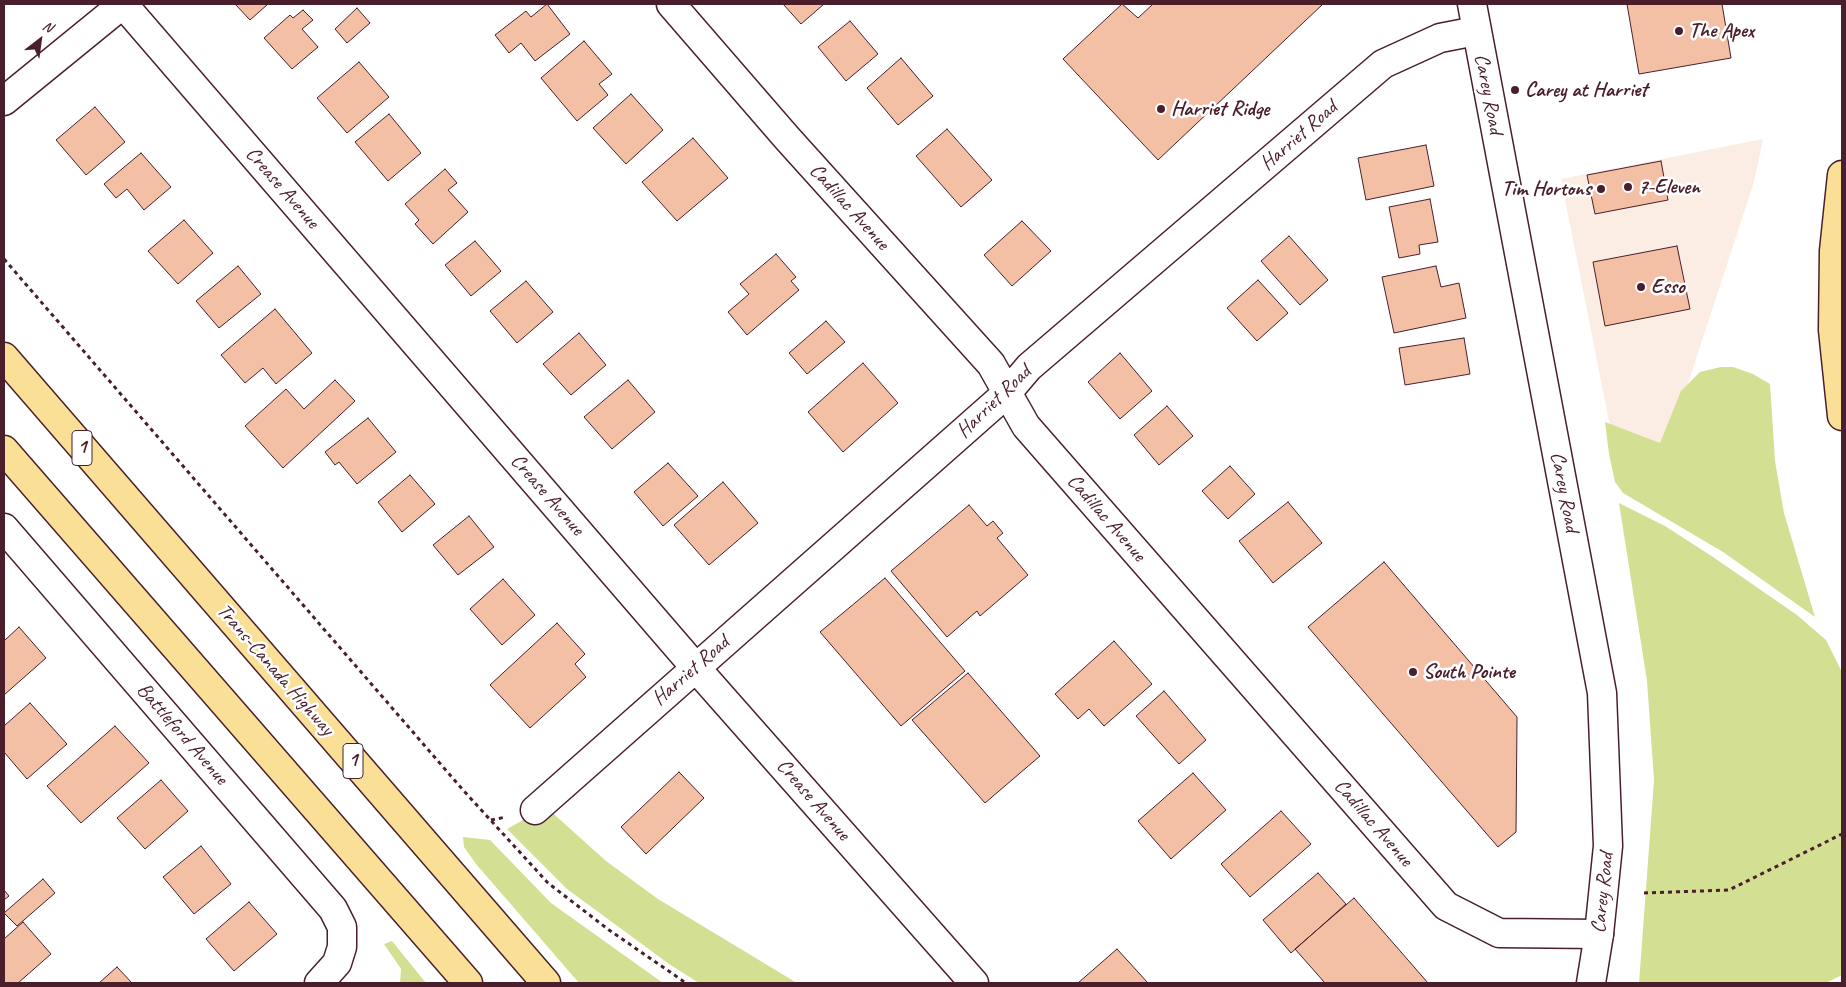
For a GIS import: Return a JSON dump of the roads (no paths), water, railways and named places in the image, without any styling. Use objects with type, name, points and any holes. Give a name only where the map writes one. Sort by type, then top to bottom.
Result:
[{"type":"highway","points":[[1842,180],[1834,251],[1833,330],[1842,416]]},
{"type":"highway","name":"Trans-Canada Highway","points":[[4,357],[546,983]]},
{"type":"highway","points":[[4,450],[468,983]]},
{"type":"street","points":[[4,101],[123,4]]},
{"type":"street","name":"Crease Avenue","points":[[123,4],[695,667],[974,983]]},
{"type":"street","name":"Cadillac Avenue","points":[[671,4],[787,138],[991,364],[1006,394],[1026,426],[1446,906],[1499,933],[1599,934]]},
{"type":"street","name":"Carey Road","points":[[1472,4],[1602,693],[1608,846],[1599,934],[1591,983]]},
{"type":"street","name":"Harriet Road","points":[[535,810],[1006,394],[1029,367],[1383,64],[1440,38],[1476,31]]},
{"type":"street","name":"Battleford Avenue","points":[[4,528],[333,909],[342,927],[342,947],[337,963],[319,983]]},
{"type":"place","name":"The Apex","points":[[1679,31]]},
{"type":"place","name":"Carey at Harriet","points":[[1515,90]]},
{"type":"place","name":"Harriet Ridge","points":[[1161,109]]},
{"type":"place","name":"7-Eleven","points":[[1628,187]]},
{"type":"place","name":"Tim Hortons","points":[[1601,189]]},
{"type":"place","name":"Esso","points":[[1641,287]]},
{"type":"place","name":"South Pointe","points":[[1413,672]]}]
